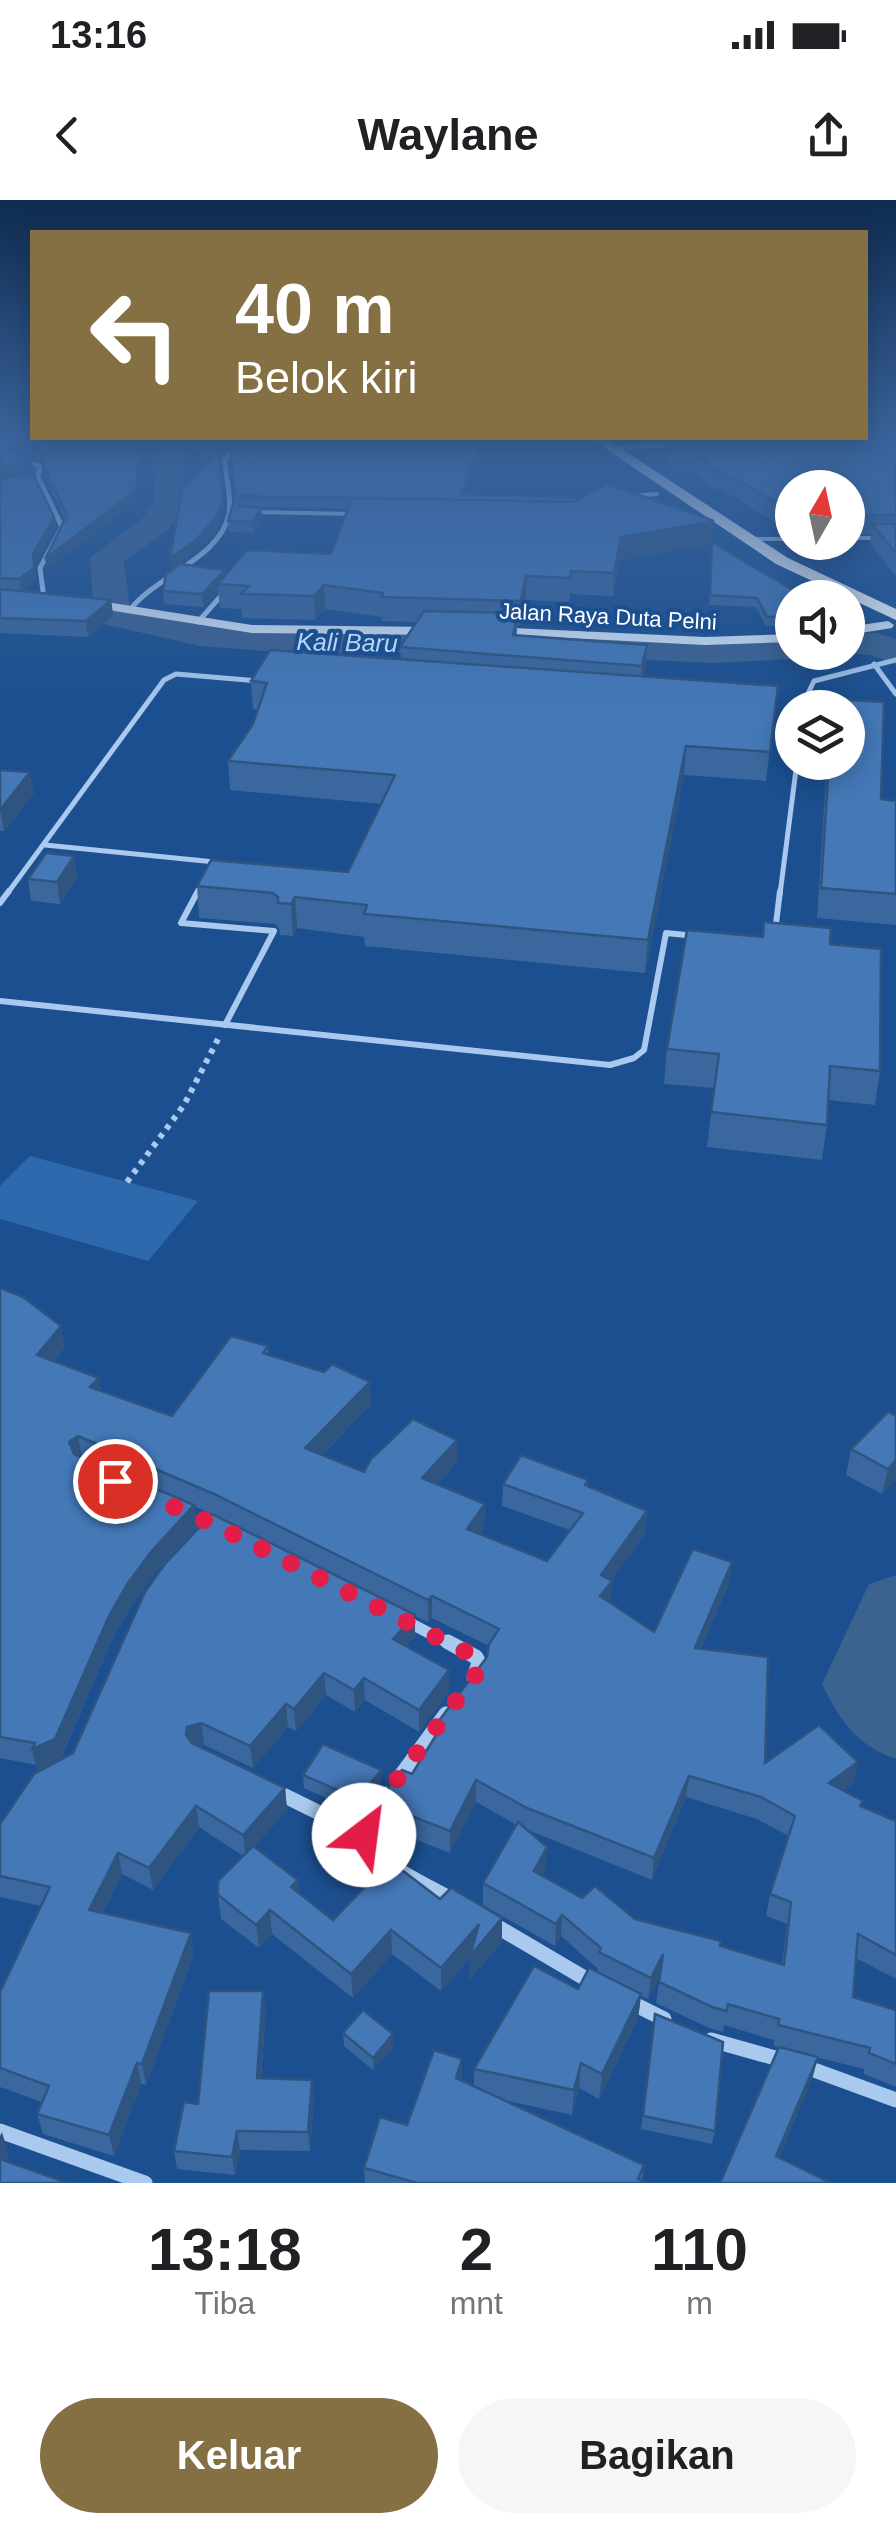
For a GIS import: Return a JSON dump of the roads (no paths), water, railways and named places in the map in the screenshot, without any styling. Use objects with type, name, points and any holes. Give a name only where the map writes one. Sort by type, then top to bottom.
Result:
[{"type":"highway","points":[[706,527],[792,580]]},
{"type":"highway","points":[[729,527],[809,575],[892,618]]},
{"type":"highway","points":[[865,611],[892,618]]},
{"type":"main road","points":[[29,598],[286,630],[446,630]]},
{"type":"main road","points":[[865,626],[892,618]]},
{"type":"main road","name":"Jalan Raya Duta Pelni","points":[[474,630],[705,641],[775,639]]},
{"type":"street","points":[[62,527],[39,568],[37,583],[65,601]]},
{"type":"street","points":[[127,609],[152,583],[218,538],[223,527]]},
{"type":"street","points":[[198,622],[239,578]]},
{"type":"street","points":[[388,1613],[476,1657],[478,1672],[467,1687]]},
{"type":"street","points":[[456,1702],[366,1821],[364,1835],[371,1851],[609,1993],[673,2024]]},
{"type":"street","points":[[266,1787],[364,1835]]},
{"type":"street","points":[[689,2031],[837,2075],[896,2100]]},
{"type":"street","points":[[0,2131],[145,2183]]},
{"type":"lane","points":[[865,538],[896,538]]},
{"type":"lane","points":[[747,539],[775,539]]},
{"type":"lane","points":[[810,690],[814,681],[896,660]]},
{"type":"lane","points":[[874,664],[896,694]]},
{"type":"lane","points":[[0,903],[164,680],[176,674],[260,681],[266,670]]},
{"type":"lane","points":[[774,942],[795,780]]},
{"type":"lane","points":[[45,845],[215,862],[180,923],[274,932],[225,1025]]},
{"type":"lane","points":[[0,1001],[610,1064],[634,1058],[644,1050],[666,933],[702,936]]},
{"type":"waterway","name":"Kali Baru","points":[[151,527],[107,558],[112,615],[156,627],[200,635],[291,642],[474,641],[713,652],[775,649]]},
{"type":"waterway","name":"Kali Baru","points":[[865,644],[876,644],[896,653]]},
{"type":"waterway","name":"Kali Baru","points":[[896,1605],[862,1684],[896,1725]]}]
